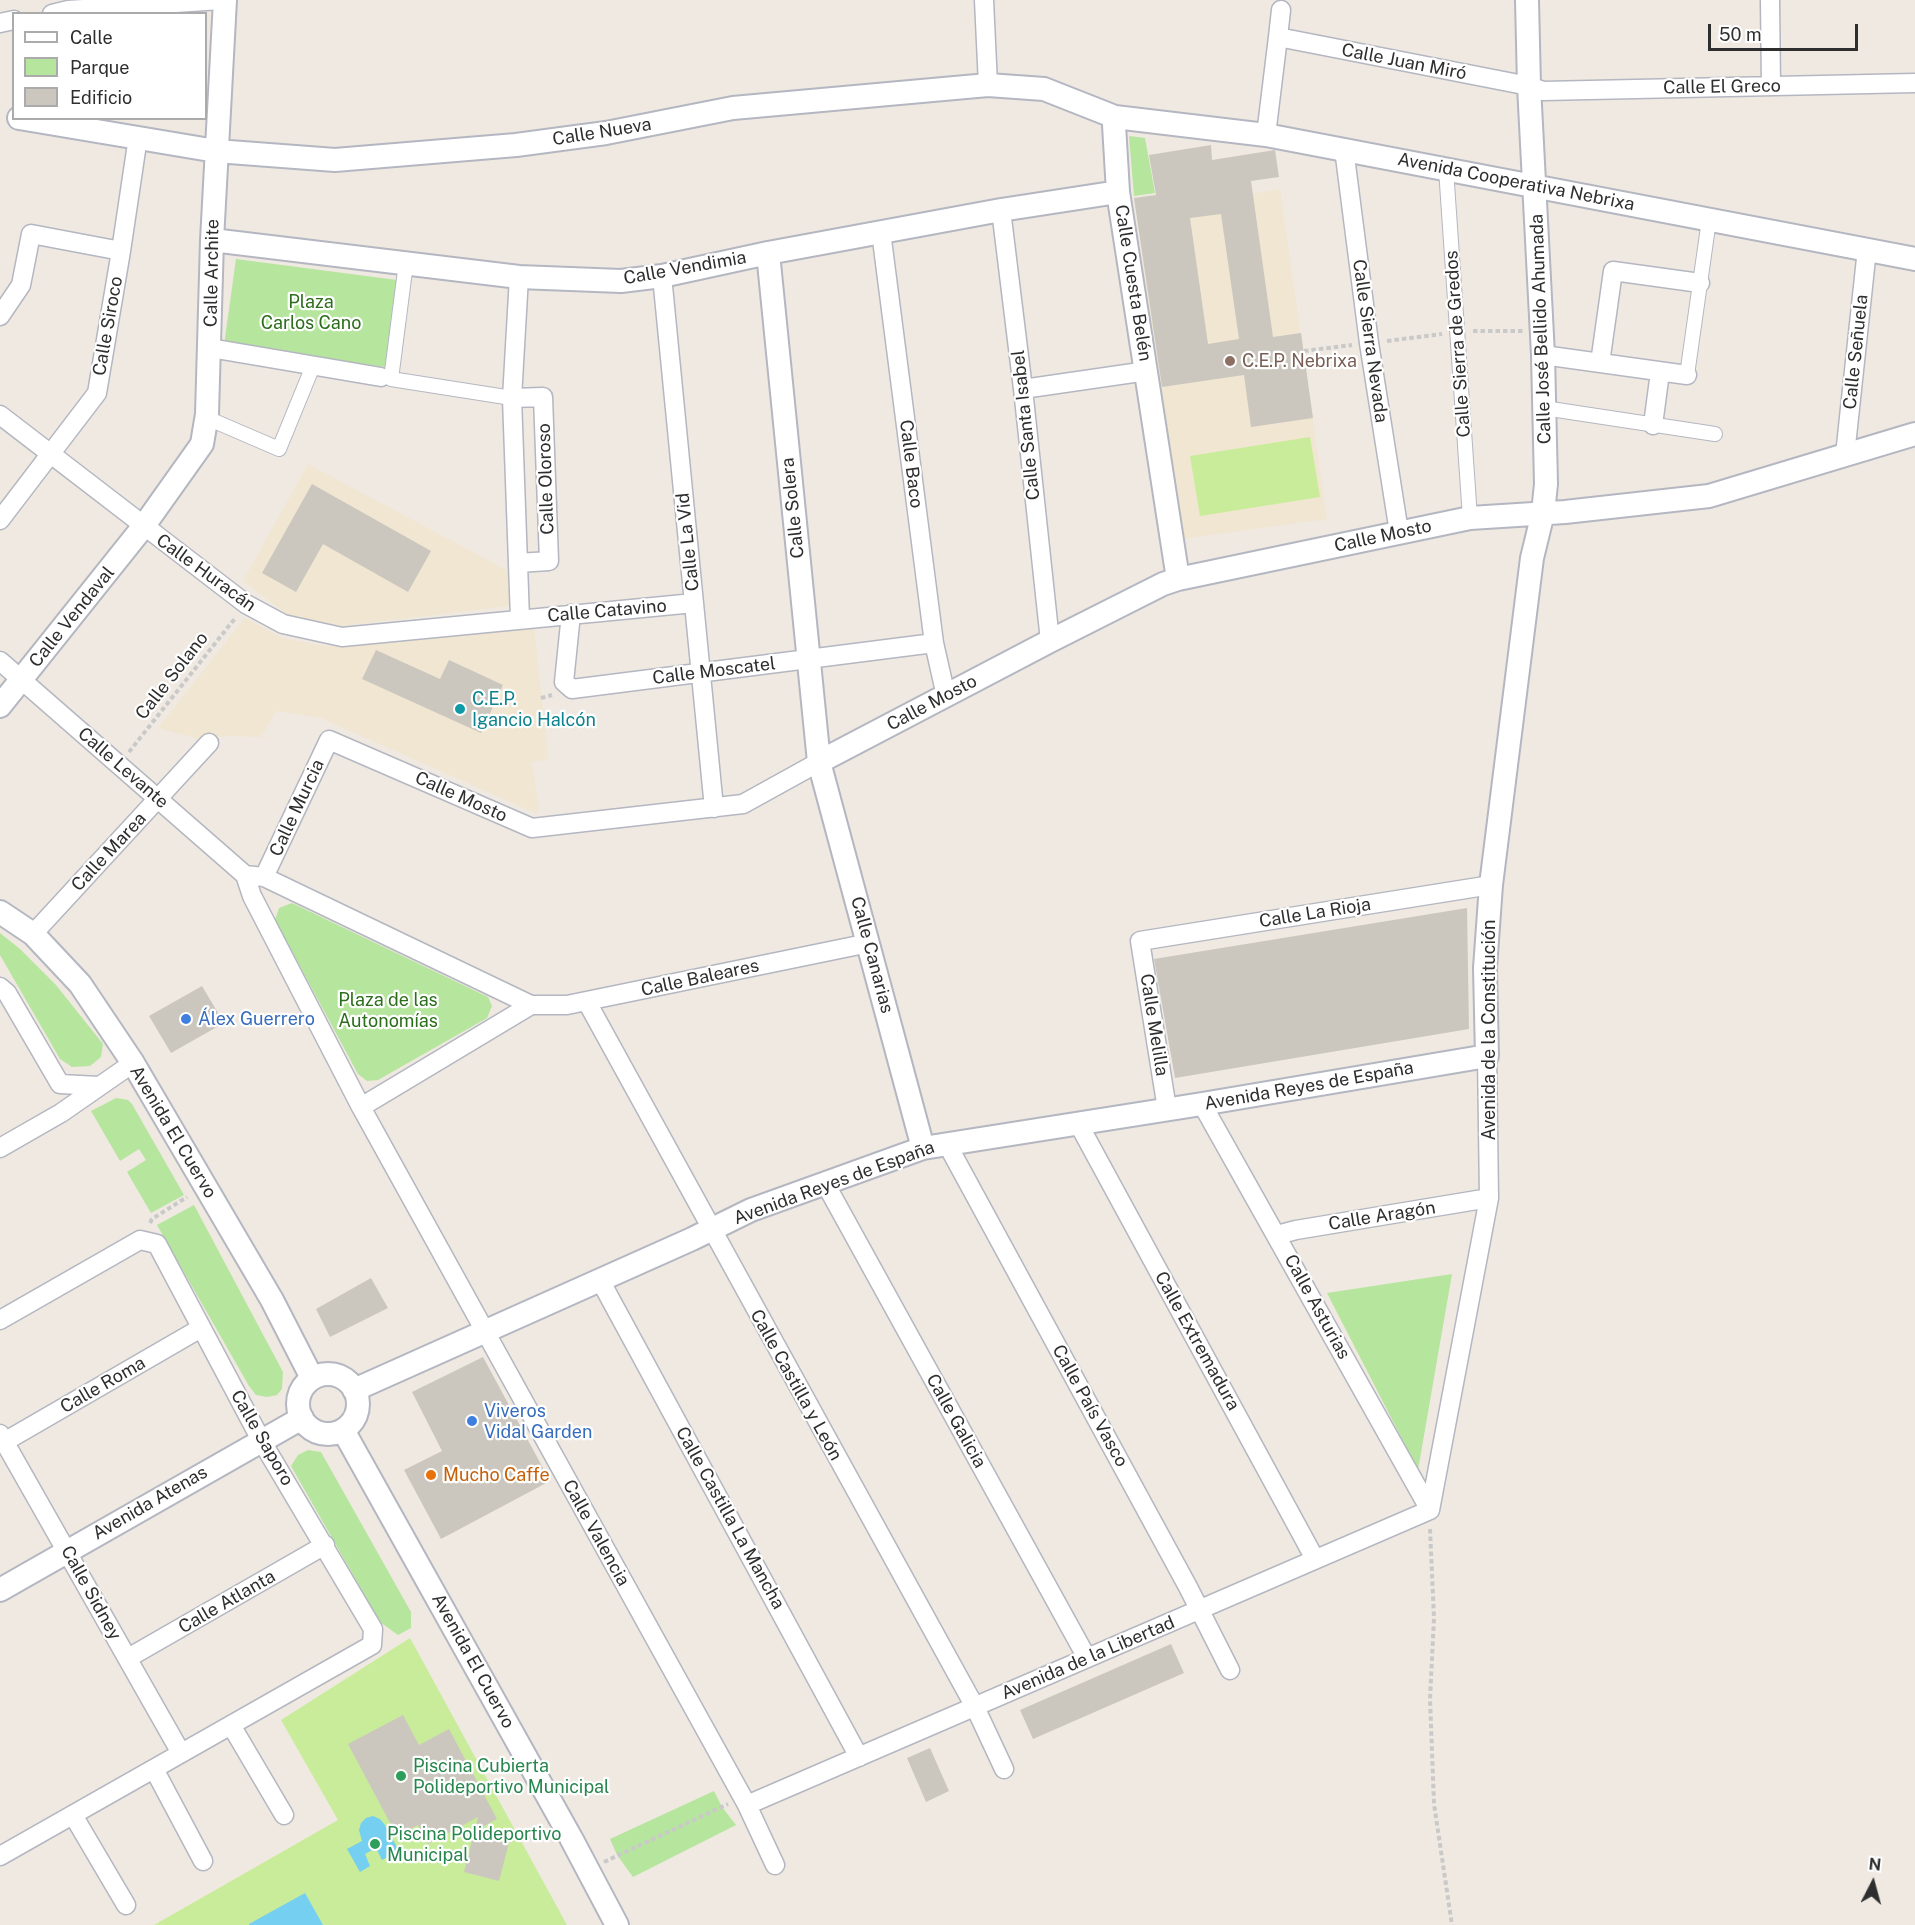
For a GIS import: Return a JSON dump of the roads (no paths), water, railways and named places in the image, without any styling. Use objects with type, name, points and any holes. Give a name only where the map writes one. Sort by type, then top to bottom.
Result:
[{"type":"street","points":[[60,12],[223,0]]},
{"type":"street","name":"Calle Archite","points":[[143,527],[202,444],[207,418],[212,240],[223,0]]},
{"type":"street","points":[[984,0],[987,85],[1044,89],[1115,117]]},
{"type":"street","name":"Calle José Bellido Ahumada","points":[[1527,0],[1529,86],[1543,355],[1546,483],[1543,513]]},
{"type":"street","points":[[1770,0],[1771,86]]},
{"type":"street","points":[[1266,135],[1281,10]]},
{"type":"street","name":"Calle Juan Miró","points":[[1278,37],[1529,86]]},
{"type":"street","name":"Calle El Greco","points":[[1529,86],[1543,90],[1915,83]]},
{"type":"street","name":"Calle Nueva","points":[[32,120],[216,151],[335,160],[516,146],[606,133],[733,108],[987,85]]},
{"type":"street","name":"Avenida Cooperativa Nebrixa","points":[[1115,117],[1266,135],[1915,259]]},
{"type":"street","name":"Calle Cuesta Belén","points":[[1115,117],[1118,192],[1178,579]]},
{"type":"street","name":"Calle Siroco","points":[[0,520],[97,393],[138,137]]},
{"type":"street","name":"Calle Sierra Nevada","points":[[1344,149],[1369,343],[1399,532]]},
{"type":"street","name":"Calle Sierra de Gredos","points":[[1446,169],[1470,518]]},
{"type":"street","name":"Calle Vendimia","points":[[212,240],[519,276],[621,281],[662,276],[881,231],[1118,192]]},
{"type":"street","name":"Calle Santa Isabel","points":[[1001,210],[1050,641]]},
{"type":"street","points":[[1543,355],[1687,375],[1710,219]]},
{"type":"street","name":"Calle Baco","points":[[881,231],[934,643],[946,696]]},
{"type":"street","points":[[0,316],[21,285],[31,234],[121,251]]},
{"type":"street","name":"Calle Señuela","points":[[1845,455],[1867,249]]},
{"type":"street","name":"Calle Solera","points":[[768,253],[819,762]]},
{"type":"street","points":[[386,378],[406,263]]},
{"type":"street","points":[[1600,363],[1613,270],[1700,283]]},
{"type":"street","name":"Calle Oloroso","points":[[519,276],[512,398],[520,619]]},
{"type":"street","name":"Calle La Vid","points":[[662,276],[714,808]]},
{"type":"street","points":[[210,348],[512,398]]},
{"type":"street","points":[[207,418],[279,449],[313,366]]},
{"type":"street","points":[[1023,388],[1147,371]]},
{"type":"street","points":[[1653,424],[1660,372]]},
{"type":"street","name":"Calle Oloroso","points":[[512,398],[543,397],[549,561],[518,562]]},
{"type":"street","points":[[1544,408],[1715,434]]},
{"type":"street","name":"Calle Huracán","points":[[0,415],[246,604],[283,624],[342,637],[520,619]]},
{"type":"street","name":"Calle Mosto","points":[[329,740],[532,828],[743,804],[1050,641],[1163,584],[1178,579],[1470,518],[1708,496],[1915,434]]},
{"type":"street","name":"Avenida de la Constitución","points":[[1430,1510],[1489,1198],[1485,968],[1491,885],[1532,558],[1543,513]]},
{"type":"street","name":"Calle Vendaval","points":[[0,706],[143,527]]},
{"type":"street","name":"Calle Catavino","points":[[520,619],[694,603]]},
{"type":"street","name":"Calle Moscatel","points":[[571,614],[564,682],[572,689],[934,643]]},
{"type":"street","name":"Calle Levante","points":[[0,661],[245,875]]},
{"type":"street","name":"Calle Murcia","points":[[264,876],[329,740]]},
{"type":"street","name":"Calle Marea","points":[[33,934],[209,743]]},
{"type":"street","name":"Calle Canarias","points":[[819,762],[923,1148]]},
{"type":"street","points":[[245,875],[264,876],[531,1005],[361,1107],[252,896],[245,875]]},
{"type":"street","name":"Calle La Rioja","points":[[1140,941],[1491,885]]},
{"type":"street","name":"Avenida El Cuervo","points":[[0,912],[33,934],[80,984],[133,1063],[272,1300],[312,1378]]},
{"type":"street","name":"Calle Melilla","points":[[1140,941],[1167,1109]]},
{"type":"street","name":"Calle Baleares","points":[[531,1005],[567,1005],[587,1002],[869,943]]},
{"type":"street","points":[[0,987],[7,993],[60,1083],[61,1113]]},
{"type":"street","name":"Calle Castilla y León","points":[[587,1002],[975,1707],[1005,1769]]},
{"type":"street","name":"Avenida Reyes de España","points":[[354,1390],[751,1210],[923,1148],[1487,1056]]},
{"type":"street","points":[[0,1148],[61,1113],[133,1063]]},
{"type":"street","points":[[60,1083],[99,1086]]},
{"type":"street","name":"Calle Asturias","points":[[1202,1104],[1430,1510]]},
{"type":"street","name":"Calle Valencia","points":[[361,1107],[744,1801],[775,1865]]},
{"type":"street","name":"Calle Extremadura","points":[[1078,1123],[1315,1559]]},
{"type":"street","name":"Calle País Vasco","points":[[947,1144],[1200,1609],[1230,1670]]},
{"type":"street","name":"Calle Galicia","points":[[825,1183],[1087,1658]]},
{"type":"street","name":"Calle Aragón","points":[[1277,1235],[1489,1198]]},
{"type":"street","name":"Calle Saporo","points":[[0,1320],[140,1240],[157,1244],[261,1440],[374,1629],[372,1645],[231,1725]]},
{"type":"street","name":"Calle Castilla La Mancha","points":[[600,1280],[859,1757]]},
{"type":"street","name":"Calle Roma","points":[[2,1438],[201,1328]]},
{"type":"street","points":[[331,1374],[348,1382],[354,1390],[357,1398],[355,1416],[343,1430],[324,1433],[308,1426],[302,1418],[298,1400],[300,1392],[312,1378],[331,1374]]},
{"type":"street","name":"Avenida Atenas","points":[[0,1590],[302,1418]]},
{"type":"street","name":"Avenida El Cuervo","points":[[343,1430],[617,1925]]},
{"type":"street","name":"Calle Sidney","points":[[2,1438],[181,1753]]},
{"type":"street","name":"Avenida de la Libertad","points":[[744,1801],[859,1757],[1430,1510]]},
{"type":"street","name":"Calle Atlanta","points":[[128,1658],[325,1545]]},
{"type":"street","points":[[0,1856],[231,1725],[284,1815]]},
{"type":"street","points":[[154,1769],[203,1861]]},
{"type":"street","points":[[74,1815],[126,1905]]},
{"type":"water","name":"Piscina Polideportivo Municipal","points":[[373,1816],[385,1825],[399,1851],[382,1860],[376,1848],[365,1854],[370,1866],[360,1872],[347,1849],[362,1841],[359,1830],[361,1823]]},
{"type":"water","points":[[305,1893],[323,1925],[249,1925],[249,1924]]},
{"type":"place","name":"C.E.P. Nebrixa","points":[[1230,361]]},
{"type":"place","name":"C.E.P. Igancio Halcón","points":[[460,709]]},
{"type":"place","name":"Álex Guerrero","points":[[186,1019]]},
{"type":"place","name":"Viveros Vidal Garden","points":[[472,1421]]},
{"type":"place","name":"Mucho Caffe","points":[[431,1475]]},
{"type":"place","name":"Piscina Cubierta Polideportivo Municipal","points":[[401,1776]]},
{"type":"place","name":"Piscina Polideportivo Municipal","points":[[375,1844]]},
{"type":"park label","name":"Plaza Carlos Cano","points":[[311,312]]},
{"type":"park label","name":"Plaza de las Autonomías","points":[[388,1010]]}]
